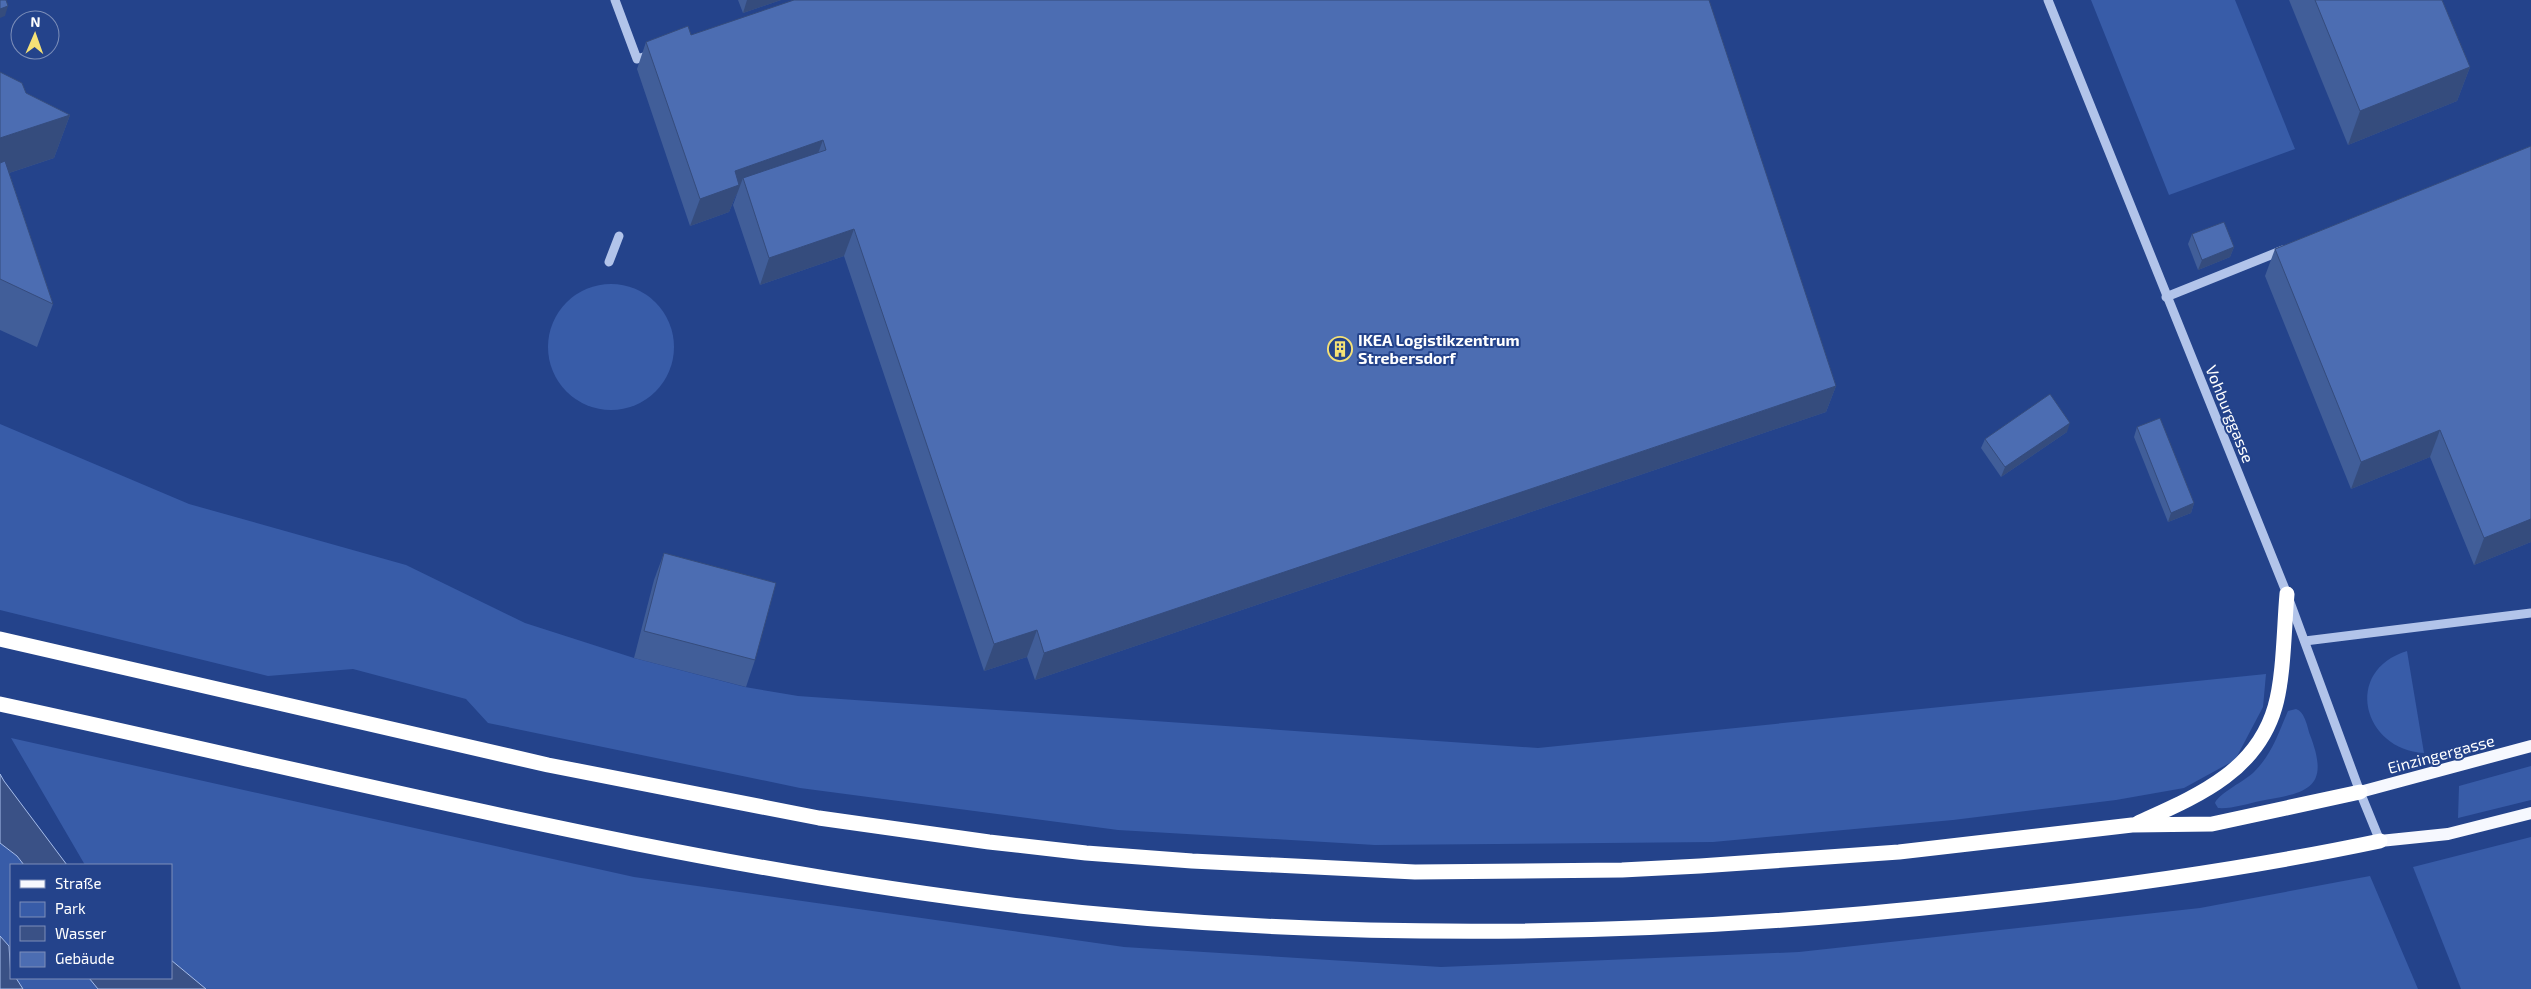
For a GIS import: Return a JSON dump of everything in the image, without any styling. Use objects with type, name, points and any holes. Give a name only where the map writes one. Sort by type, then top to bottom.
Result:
[{"type":"highway","points":[[2132,825],[2194,797],[2216,784],[2237,769],[2255,750],[2266,730],[2275,706],[2287,594]]},
{"type":"highway","points":[[0,639],[538,763],[819,818],[1086,853],[1202,862],[1415,872],[1622,870],[1788,861],[1899,852],[2132,825],[2212,824],[2360,792]]},
{"type":"highway","points":[[1,705],[595,837],[845,882],[1103,915],[1279,927],[1363,931],[1549,932],[1816,919],[2144,884],[2267,864],[2380,842]]},
{"type":"main road","name":"Einzingergasse","points":[[2360,792],[2531,746]]},
{"type":"main road","points":[[2380,842],[2448,834],[2531,812]]},
{"type":"street","points":[[615,0],[637,59],[662,51]]},
{"type":"street","name":"Vohburggasse","points":[[2048,0],[2287,594],[2380,842]]},
{"type":"street","points":[[609,262],[619,236]]},
{"type":"street","points":[[2166,297],[2291,247]]},
{"type":"street","points":[[2305,641],[2531,613]]},
{"type":"green space","points":[[2091,0],[2235,0],[2295,149],[2169,195]]},
{"type":"green space","points":[[611,284],[635,289],[646,294],[656,302],[664,312],[669,323],[674,347],[669,371],[664,382],[656,392],[646,400],[635,405],[611,410],[587,405],[576,400],[566,392],[558,382],[553,371],[548,347],[553,323],[558,312],[566,302],[576,294],[587,289]]},
{"type":"green space","points":[[0,424],[189,504],[406,565],[525,623],[634,658],[745,687],[798,696],[1538,748],[2266,674],[2263,707],[2235,760],[2184,788],[2116,800],[1953,820],[1713,842],[1375,845],[1118,830],[800,788],[488,723],[466,699],[353,669],[268,676],[0,610]]},
{"type":"green space","points":[[2407,651],[2424,753],[2403,749],[2386,739],[2375,725],[2368,708],[2368,691],[2374,675],[2387,661]]},
{"type":"green space","points":[[2296,709],[2302,713],[2316,753],[2318,767],[2316,778],[2302,791],[2291,795],[2234,807],[2218,808],[2215,803],[2217,799],[2250,776],[2266,758],[2288,711]]},
{"type":"green space","points":[[11,738],[634,877],[1124,947],[1441,967],[1799,952],[2200,908],[2370,876],[2418,989],[206,989],[172,961],[172,864],[84,864]]},
{"type":"green space","points":[[2531,766],[2531,800],[2458,818],[2459,786]]},
{"type":"green space","points":[[2531,837],[2531,989],[2461,989],[2413,867]]},
{"type":"green space","points":[[0,843],[17,856],[23,864],[10,864],[10,952],[9,946],[0,936]]},
{"type":"green space","points":[[17,979],[90,979],[98,989],[23,989]]},
{"type":"water","points":[[0,774],[66,864],[23,864],[17,856],[0,843]]},
{"type":"water","points":[[0,936],[9,946],[10,979],[17,979],[23,989],[0,989]]},
{"type":"water","points":[[172,961],[206,989],[98,989],[90,979],[172,979]]},
{"type":"building","points":[[0,0],[6,0],[8,6],[0,9]]},
{"type":"building","name":"IKEA Logistikzentrum Strebersdorf","points":[[794,0],[1709,0],[1836,386],[1044,653],[1037,630],[994,644],[854,229],[769,258],[743,178],[826,150],[823,140],[735,171],[739,185],[700,199],[646,42],[688,26],[691,35]]},
{"type":"building","points":[[2315,0],[2442,0],[2470,67],[2360,111]]},
{"type":"building","points":[[0,72],[22,83],[26,93],[70,115],[0,138]]},
{"type":"building","points":[[2531,146],[2531,519],[2484,538],[2440,430],[2361,462],[2275,249]]},
{"type":"building","points":[[5,161],[53,304],[0,279],[0,163]]},
{"type":"building","points":[[2224,222],[2234,247],[2202,260],[2192,234]]},
{"type":"building","points":[[2050,394],[2070,423],[2005,467],[1985,439]]},
{"type":"building","points":[[2160,418],[2194,503],[2171,513],[2137,427]]},
{"type":"building","points":[[664,553],[776,583],[755,660],[644,631]]},
{"type":"place","name":"IKEA Logistikzentrum Strebersdorf","points":[[1340,349]]}]
